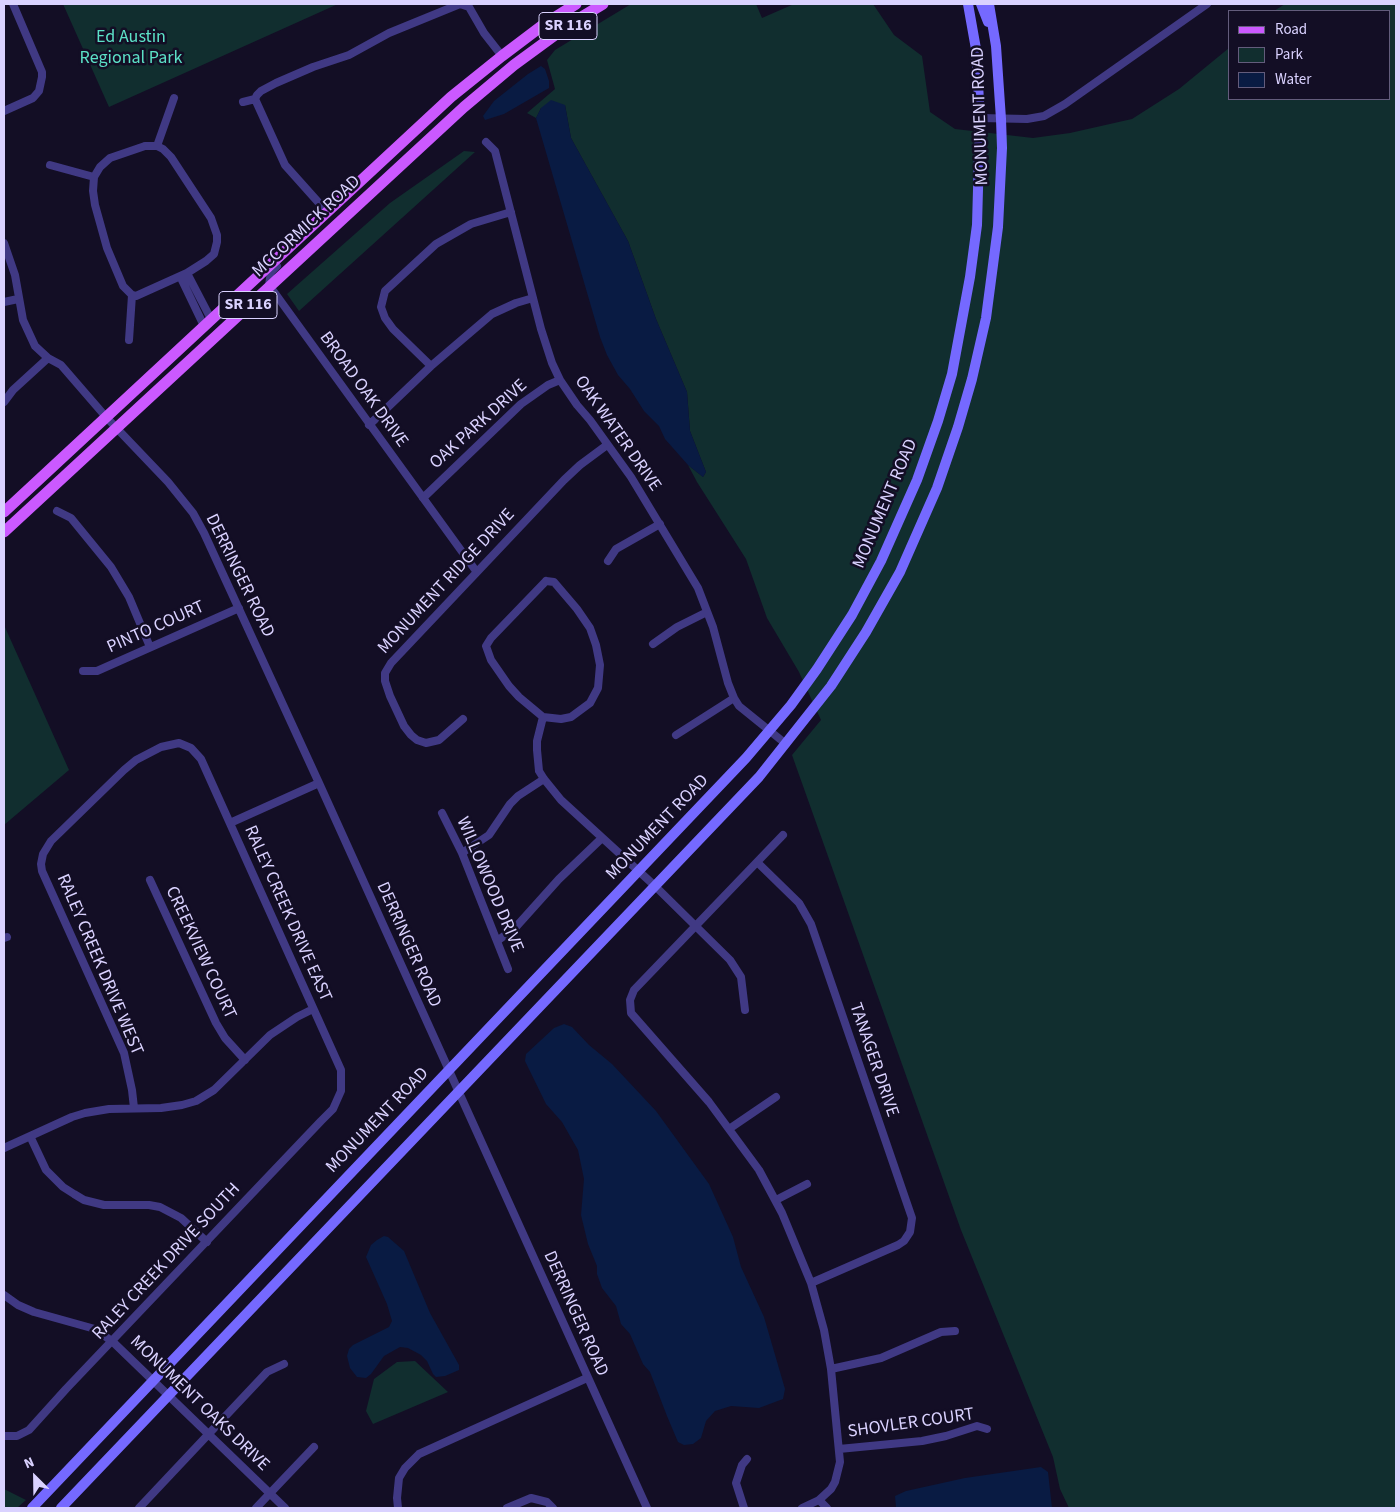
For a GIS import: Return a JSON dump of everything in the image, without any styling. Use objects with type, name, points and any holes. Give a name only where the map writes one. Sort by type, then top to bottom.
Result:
[{"type":"main road","name":"MCCORMICK ROAD","points":[[4,512],[452,97],[543,25],[576,4]]},
{"type":"main road","name":"MCCORMICK ROAD","points":[[4,532],[269,285],[464,107],[514,65],[602,4]]},
{"type":"main road","name":"MONUMENT ROAD","points":[[32,1508],[746,758],[770,731],[817,669],[867,588],[898,526],[918,480],[952,374],[970,277],[977,225],[980,118],[976,49],[968,4]]},
{"type":"main road","points":[[981,4],[996,46]]},
{"type":"main road","name":"MONUMENT ROAD","points":[[62,1508],[759,777],[831,686],[881,606],[900,572],[920,529],[948,458],[972,378],[986,318],[998,227],[1001,178],[1001,118],[996,46],[989,4]]},
{"type":"main road","points":[[560,32],[559,23],[563,12]]},
{"type":"main road","points":[[535,50],[542,34],[543,25]]},
{"type":"street","points":[[4,110],[33,98],[39,91],[42,77],[42,72],[13,4]]},
{"type":"street","points":[[244,102],[256,99],[261,91],[276,83],[313,67],[349,55],[389,33],[460,4],[471,5],[484,33],[502,56]]},
{"type":"street","points":[[980,118],[1027,119],[1044,116],[1065,104],[1207,4]]},
{"type":"street","points":[[157,146],[174,98]]},
{"type":"street","points":[[256,99],[285,165],[327,212]]},
{"type":"street","name":"OAK WATER DRIVE","points":[[486,142],[494,151],[547,348],[560,380],[568,394],[590,420],[631,477],[698,588],[720,650],[728,683],[734,698],[739,706],[786,744]]},
{"type":"street","points":[[157,146],[163,149],[183,173],[211,218],[217,235],[214,254],[206,262],[183,274],[136,296],[132,294],[123,286],[107,248],[95,205],[94,177],[100,166],[110,158],[137,147],[157,146]]},
{"type":"street","points":[[50,165],[94,177]]},
{"type":"street","points":[[431,366],[393,329],[385,318],[381,307],[385,291],[390,284],[436,244],[457,231],[486,219],[510,212]]},
{"type":"street","points":[[269,285],[271,272],[297,246],[310,228]]},
{"type":"street","name":"DERRINGER ROAD","points":[[4,242],[15,274],[23,320],[35,346],[48,358],[61,365],[116,428],[168,482],[193,513],[217,559],[646,1508]]},
{"type":"street","points":[[183,274],[207,323]]},
{"type":"street","name":"BROAD OAK DRIVE","points":[[269,285],[476,571]]},
{"type":"street","points":[[129,340],[132,294]]},
{"type":"street","points":[[369,425],[431,366],[492,314],[516,303],[533,298]]},
{"type":"street","points":[[4,302],[18,299]]},
{"type":"street","points":[[4,402],[48,358]]},
{"type":"street","name":"OAK PARK DRIVE","points":[[422,498],[521,404],[560,380]]},
{"type":"street","name":"MONUMENT RIDGE DRIVE","points":[[463,719],[439,740],[426,743],[417,740],[404,726],[390,696],[385,680],[391,663],[564,480],[580,465],[607,445]]},
{"type":"street","points":[[57,511],[71,518],[111,567],[129,597],[150,647]]},
{"type":"street","points":[[608,561],[616,549],[660,524]]},
{"type":"street","points":[[546,581],[554,582],[590,628],[600,665],[600,680],[595,696],[583,709],[560,719],[543,717],[509,686],[491,660],[486,646],[546,581]]},
{"type":"street","name":"PINTO COURT","points":[[83,671],[97,670],[239,608]]},
{"type":"street","points":[[653,644],[677,627],[707,612]]},
{"type":"street","points":[[676,735],[734,698]]},
{"type":"street","points":[[543,717],[537,741],[537,750],[539,771],[544,779],[561,800],[655,886],[730,960],[741,977],[745,1010]]},
{"type":"street","name":"RALEY CREEK DRIVE EAST","points":[[41,864],[43,854],[51,841],[136,760],[161,746],[174,742],[191,748],[196,752],[230,823],[341,1070],[341,1091]]},
{"type":"street","points":[[462,853],[489,835],[514,800],[544,779]]},
{"type":"street","points":[[230,823],[319,783]]},
{"type":"street","name":"WILLOWOOD DRIVE","points":[[442,813],[462,853],[508,969]]},
{"type":"street","points":[[783,835],[634,990],[630,1000],[631,1013],[692,1082],[730,1129],[754,1163],[776,1200],[811,1283],[824,1330],[831,1369],[840,1462],[835,1482],[831,1489],[819,1500],[802,1508]]},
{"type":"street","points":[[497,940],[515,928],[559,879],[602,838]]},
{"type":"street","name":"TANAGER DRIVE","points":[[757,862],[799,903],[811,924],[912,1218],[910,1232],[904,1241],[898,1245],[811,1283]]},
{"type":"street","name":"RALEY CREEK DRIVE WEST","points":[[41,864],[42,871],[124,1053],[134,1108]]},
{"type":"street","name":"CREEKVIEW COURT","points":[[150,880],[216,1023],[225,1038],[245,1060]]},
{"type":"street","points":[[4,1148],[85,1113],[108,1109],[168,1107],[196,1101],[214,1090],[270,1035],[313,1009]]},
{"type":"street","name":"RALEY CREEK DRIVE SOUTH","points":[[4,1436],[22,1435],[29,1430],[333,1109],[341,1091]]},
{"type":"street","points":[[730,1129],[776,1097]]},
{"type":"street","points":[[30,1136],[46,1170],[63,1187],[84,1200],[104,1205],[149,1205],[160,1207],[181,1218],[207,1242]]},
{"type":"street","points":[[776,1200],[807,1184]]},
{"type":"street","name":"MONUMENT OAKS DRIVE","points":[[4,1295],[18,1305],[34,1312],[95,1329],[113,1342],[285,1508]]},
{"type":"street","points":[[831,1369],[881,1358],[941,1332],[955,1331]]},
{"type":"street","points":[[139,1508],[267,1372],[284,1364]]},
{"type":"street","points":[[398,1508],[397,1488],[399,1478],[419,1454],[587,1378]]},
{"type":"street","name":"SHOVLER COURT","points":[[839,1449],[922,1441],[977,1426],[987,1428]]},
{"type":"street","points":[[256,1508],[314,1447]]},
{"type":"street","points":[[744,1508],[736,1484],[742,1465],[747,1459]]},
{"type":"street","points":[[507,1508],[532,1498],[547,1502],[553,1508]]},
{"type":"street","points":[[819,1500],[827,1508]]},
{"type":"green space","name":"Ed Austin Regional Park","points":[[63,4],[338,4],[109,107]]},
{"type":"green space","points":[[631,4],[756,4],[762,18],[794,4],[873,4],[894,35],[922,56],[930,112],[955,129],[1033,138],[1070,133],[1132,119],[1179,89],[1228,49],[1228,100],[1390,100],[1390,10],[1276,10],[1285,4],[1396,4],[1396,1508],[1069,1508],[1060,1489],[1053,1457],[961,1230],[792,755],[821,720],[799,672],[767,618],[746,559],[688,465],[703,477],[706,472],[690,431],[687,392],[656,319],[628,241],[571,138],[565,105],[541,108],[536,118],[527,113],[555,89],[547,60],[555,50]]},
{"type":"green space","points":[[464,151],[475,152],[299,311],[287,294],[390,203]]},
{"type":"green space","points":[[4,625],[69,770],[4,825]]},
{"type":"green space","points":[[415,1361],[448,1392],[373,1424],[366,1411],[374,1379],[397,1362]]},
{"type":"green space","points":[[4,1489],[26,1500],[17,1508],[4,1508]]},
{"type":"water","points":[[541,66],[545,69],[549,88],[504,114],[485,120],[483,116],[494,101]]},
{"type":"water","points":[[551,100],[565,105],[571,138],[628,241],[656,319],[687,392],[690,431],[706,472],[703,477],[688,465],[665,439],[659,426],[644,411],[630,389],[618,375],[607,355],[600,337],[536,118],[541,108]]},
{"type":"water","points":[[564,1024],[572,1027],[589,1045],[612,1064],[656,1111],[709,1184],[733,1237],[741,1267],[764,1317],[785,1389],[783,1399],[759,1408],[731,1406],[715,1411],[706,1421],[701,1438],[693,1444],[684,1445],[678,1442],[650,1372],[643,1364],[630,1334],[621,1324],[616,1306],[602,1288],[581,1215],[584,1179],[578,1150],[562,1122],[546,1104],[525,1061],[526,1054],[554,1028]]},
{"type":"water","points":[[384,1236],[388,1237],[404,1251],[430,1313],[459,1365],[459,1370],[445,1376],[436,1377],[427,1361],[421,1355],[408,1348],[400,1347],[384,1356],[366,1378],[357,1377],[350,1368],[347,1356],[349,1349],[353,1345],[389,1327],[392,1321],[387,1304],[366,1257],[371,1245]]},
{"type":"water","points":[[1041,1467],[1048,1472],[1052,1508],[896,1507],[895,1496],[906,1491],[965,1478]]}]
